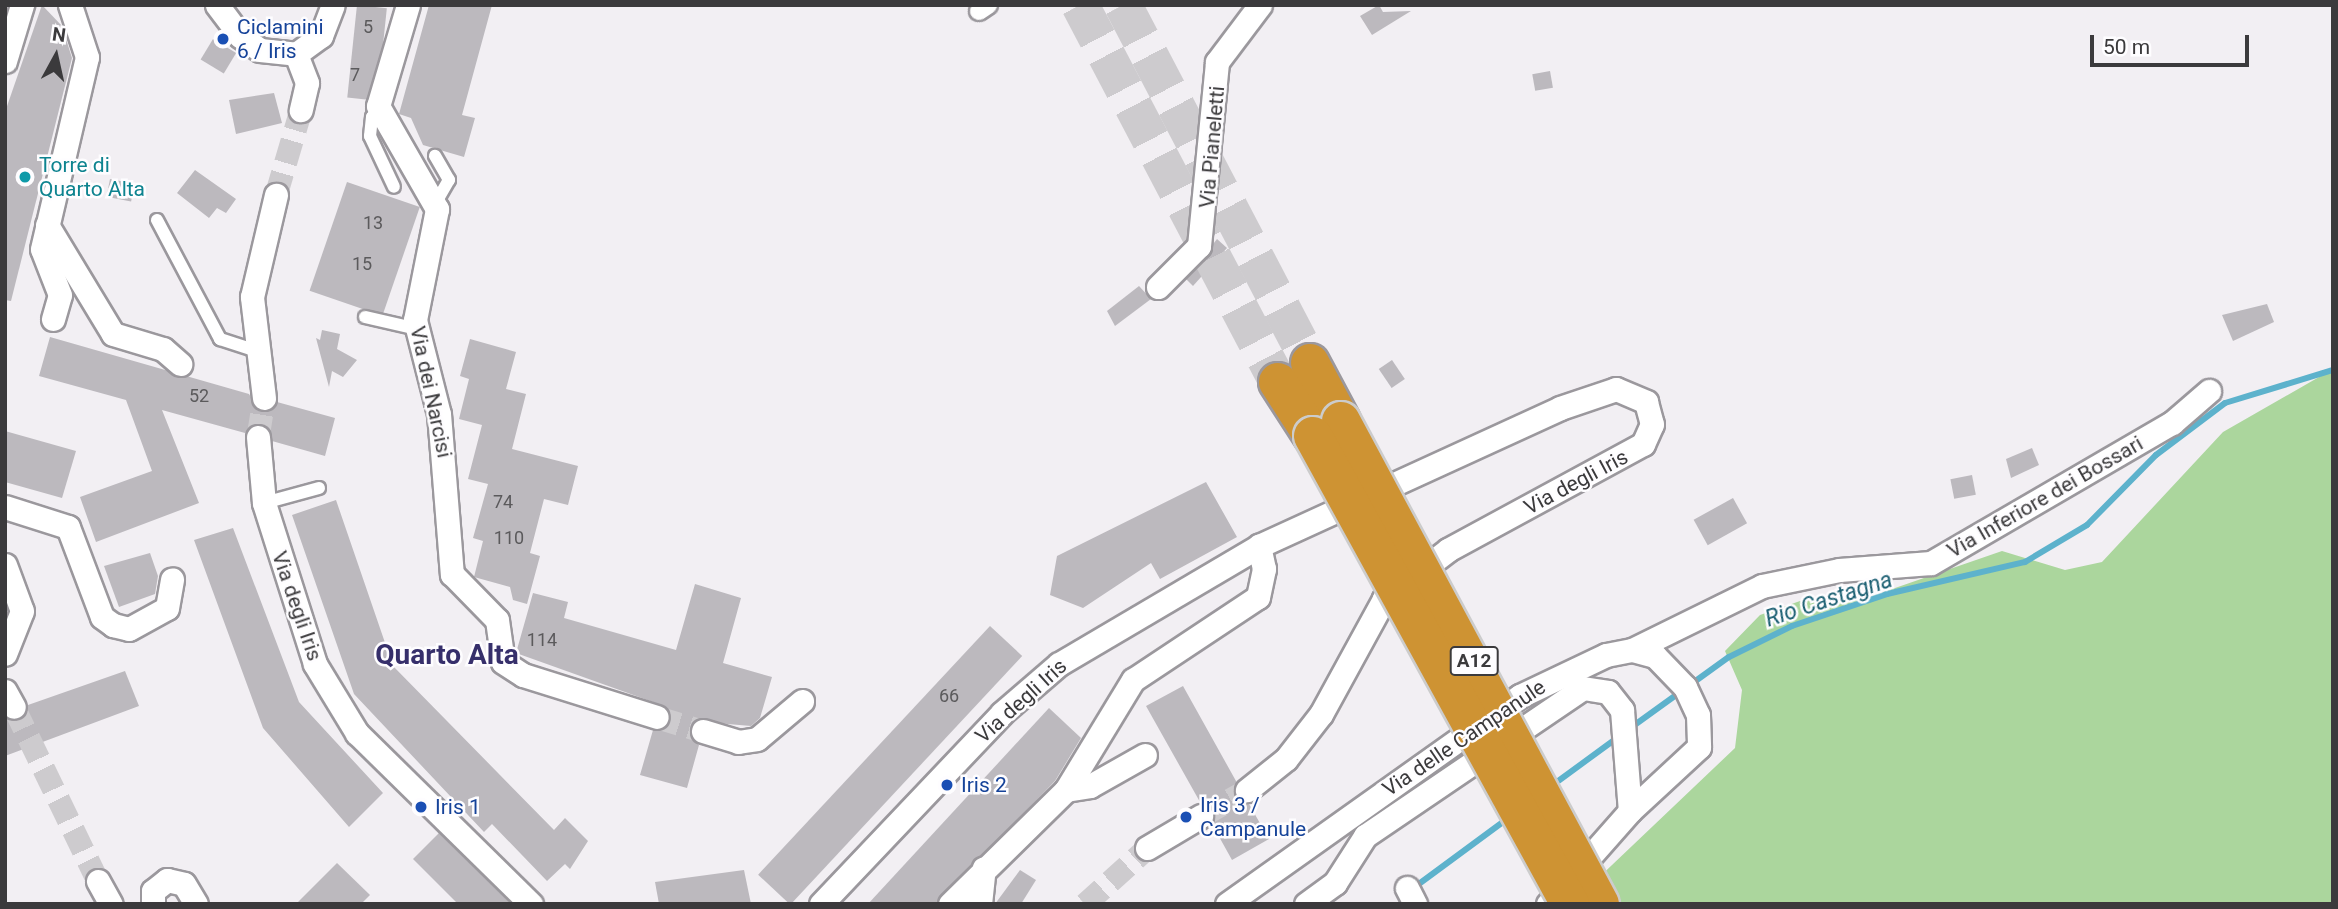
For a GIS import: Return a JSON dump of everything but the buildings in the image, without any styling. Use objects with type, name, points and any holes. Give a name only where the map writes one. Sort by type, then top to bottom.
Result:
[{"type":"highway","name":"A12","points":[[1310,363],[1327,428],[1570,904]]},
{"type":"highway","name":"A12","points":[[1278,382],[1327,428],[1600,904]]},
{"type":"street","points":[[5,61],[22,5]]},
{"type":"street","points":[[53,319],[60,295],[42,249],[86,67],[70,5]]},
{"type":"street","points":[[217,5],[240,36],[260,50],[296,54],[321,36],[332,5]]},
{"type":"street","points":[[408,5],[379,113],[435,204]]},
{"type":"street","name":"Via Pianeletti","points":[[1158,287],[1199,246],[1217,62],[1260,5]]},
{"type":"street","points":[[296,54],[307,83],[301,110]]},
{"type":"street","points":[[264,398],[256,351],[255,266],[276,195]]},
{"type":"street","name":"Via dei Narcisi","points":[[435,204],[435,246],[419,294],[418,329],[439,414],[452,574],[497,620],[503,662],[523,675],[657,717]]},
{"type":"street","points":[[47,225],[113,334],[163,349],[180,364]]},
{"type":"street","name":"Via degli Iris","points":[[821,904],[1002,713],[1059,664],[1259,546],[1605,392],[1628,390],[1651,413],[1650,435],[1621,460],[1448,550],[1384,599],[1321,714],[1286,759],[1247,790]]},
{"type":"street","name":"Via Inferiore dei Bossari","points":[[1632,650],[1762,586],[1839,570],[1931,563],[2172,423],[2209,391]]},
{"type":"street","name":"Via degli Iris","points":[[258,437],[264,503],[315,664],[357,733],[531,904]]},
{"type":"street","points":[[5,507],[68,527],[102,617],[113,625],[129,629],[167,607],[173,579]]},
{"type":"street","points":[[950,904],[1066,790],[1133,680],[1258,597],[1264,569],[1259,546]]},
{"type":"street","points":[[5,565],[22,611],[5,654]]},
{"type":"street","points":[[1548,904],[1630,811],[1699,747],[1698,715],[1685,687],[1655,656],[1632,650]]},
{"type":"street","name":"Via delle Campanule","points":[[1227,904],[1520,696],[1606,655],[1632,650]]},
{"type":"street","points":[[1306,904],[1335,883],[1365,836],[1583,688],[1608,692],[1622,710],[1630,811]]},
{"type":"street","points":[[703,731],[738,742],[757,739],[802,701]]},
{"type":"street","points":[[1066,790],[1090,786],[1145,755]]},
{"type":"street","points":[[1147,848],[1200,816]]},
{"type":"street","points":[[980,904],[984,868]]},
{"type":"street","points":[[153,904],[153,891],[167,880],[184,884],[196,904]]},
{"type":"street","points":[[98,881],[111,904]]},
{"type":"lane","points":[[379,113],[372,117],[370,136],[394,187]]},
{"type":"lane","points":[[435,156],[449,180],[435,204]]},
{"type":"lane","points":[[157,220],[220,339],[256,351]]},
{"type":"lane","points":[[365,317],[418,329]]},
{"type":"lane","points":[[264,503],[319,488]]},
{"type":"green space","points":[[2333,369],[2333,904],[1571,904],[1735,748],[1742,690],[1725,651],[1760,615],[1800,601],[1869,597],[2002,551],[2065,570],[2102,562],[2223,432]]},
{"type":"waterway","name":"Rio Castagna","points":[[1629,729],[1729,657],[1792,626],[1887,594],[2025,562],[2087,525],[2156,455],[2225,403],[2333,370]]},
{"type":"waterway","name":"Rio Castagna","points":[[1550,787],[1617,738]]},
{"type":"waterway","name":"Rio Castagna","points":[[1412,889],[1507,819]]},
{"type":"tunnel","points":[[1080,5],[1278,382]]},
{"type":"tunnel","points":[[1123,5],[1310,363]]},
{"type":"tunnel","points":[[276,195],[301,110]]},
{"type":"tunnel","points":[[258,437],[264,398]]},
{"type":"tunnel","points":[[14,707],[98,881]]},
{"type":"tunnel","points":[[657,717],[703,731]]},
{"type":"tunnel","points":[[1201,816],[1247,790]]},
{"type":"tunnel","points":[[1085,904],[1147,848]]},
{"type":"place","name":"Ciclamini 6 / Iris","points":[[223,39]]},
{"type":"place","name":"Torre di Quarto Alta","points":[[25,177]]},
{"type":"place","name":"Iris 2","points":[[947,785]]},
{"type":"place","name":"Iris 1","points":[[421,807]]},
{"type":"place","name":"Iris 3 / Campanule","points":[[1186,817]]},
{"type":"district","name":"Quarto Alta","points":[[447,655]]}]
